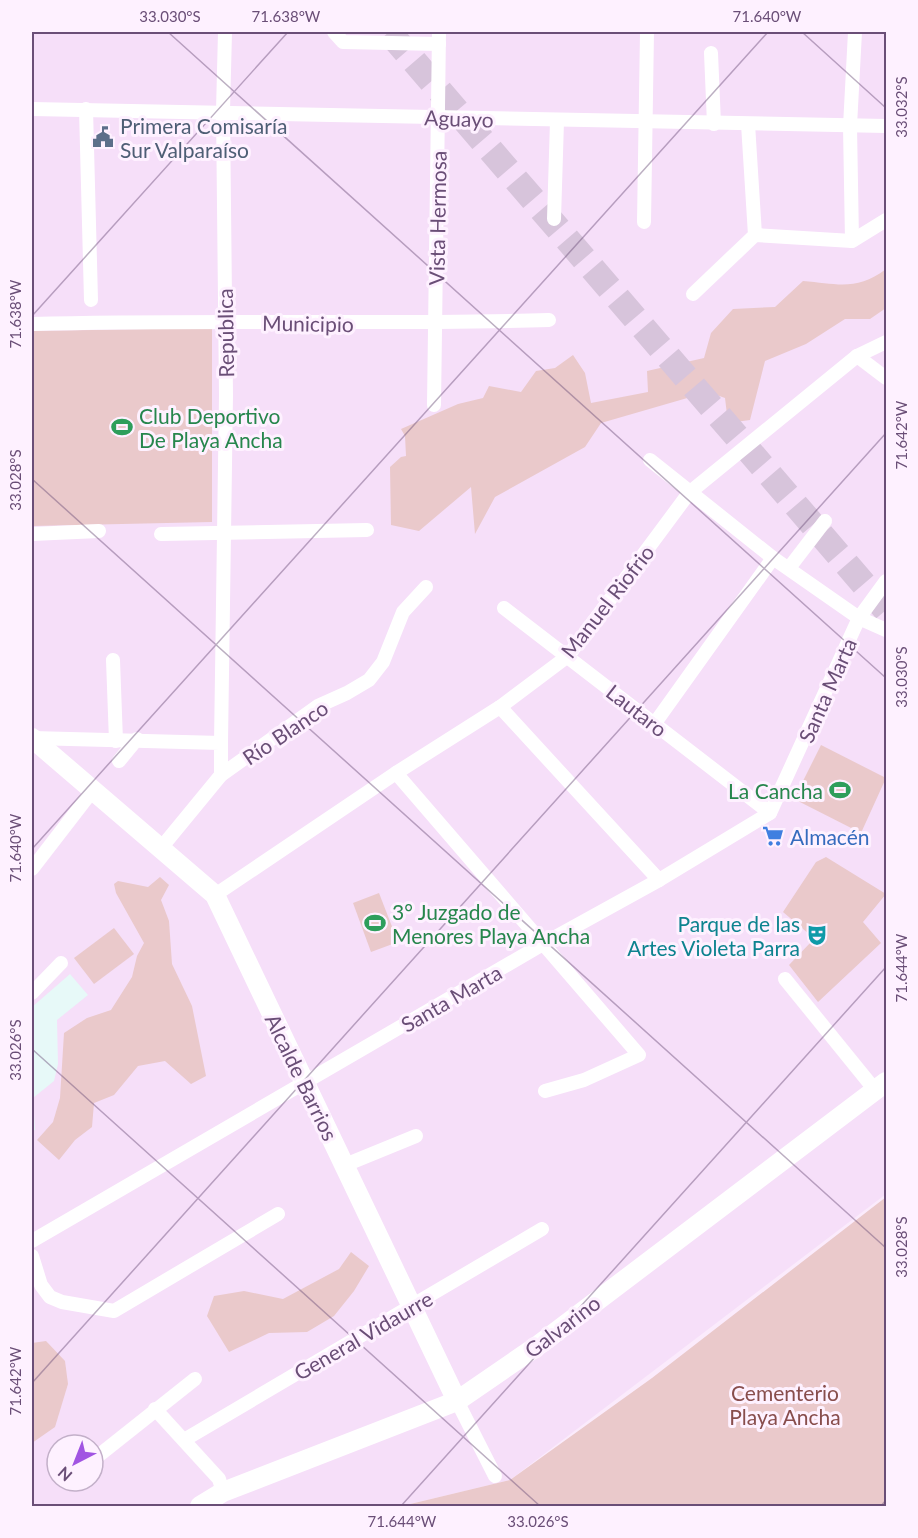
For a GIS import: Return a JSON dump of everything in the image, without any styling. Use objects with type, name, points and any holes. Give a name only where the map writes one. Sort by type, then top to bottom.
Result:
[{"type":"street","name":"República","points":[[221,775],[225,32]]},
{"type":"street","points":[[334,32],[343,42],[439,38]]},
{"type":"street","points":[[644,222],[647,32]]},
{"type":"street","points":[[852,241],[850,126],[855,32]]},
{"type":"street","name":"Vista Hermosa","points":[[434,405],[439,38]]},
{"type":"street","points":[[711,53],[714,124]]},
{"type":"street","name":"Aguayo","points":[[32,109],[223,111],[557,121],[886,126]]},
{"type":"street","points":[[86,109],[91,300]]},
{"type":"street","points":[[554,219],[557,121]]},
{"type":"street","points":[[748,124],[755,235]]},
{"type":"street","points":[[693,294],[755,235],[852,241],[886,220]]},
{"type":"street","name":"Municipio","points":[[32,324],[224,321],[435,323],[549,320]]},
{"type":"street","name":"Manuel Riofrio","points":[[215,895],[396,773],[500,707],[568,656],[688,493],[857,356],[886,342]]},
{"type":"street","points":[[857,356],[886,378]]},
{"type":"street","points":[[650,460],[688,493],[773,558],[859,618],[886,630]]},
{"type":"street","points":[[789,568],[825,521]]},
{"type":"street","points":[[161,534],[368,530]]},
{"type":"street","points":[[32,534],[99,531]]},
{"type":"street","points":[[655,723],[773,558]]},
{"type":"street","name":"Santa Marta","points":[[32,1241],[770,813],[859,618],[886,582]]},
{"type":"street","name":"Río Blanco","points":[[161,848],[221,775],[318,706],[369,680],[383,662],[403,612],[426,587]]},
{"type":"street","name":"Lautaro","points":[[504,608],[770,813]]},
{"type":"street","points":[[113,660],[116,741]]},
{"type":"street","points":[[500,707],[658,880]]},
{"type":"street","points":[[32,738],[221,743]]},
{"type":"street","name":"Alcalde Barrios","points":[[32,738],[215,895],[495,1476]]},
{"type":"street","points":[[119,761],[137,739]]},
{"type":"street","points":[[396,773],[639,1055],[584,1080],[544,1091]]},
{"type":"street","points":[[32,869],[93,790]]},
{"type":"street","points":[[32,993],[61,963]]},
{"type":"street","points":[[785,979],[881,1086]]},
{"type":"street","name":"Galvarino","points":[[200,1506],[223,1492],[457,1401],[540,1344],[881,1086]]},
{"type":"street","points":[[345,1165],[416,1136]]},
{"type":"street","points":[[32,1256],[41,1285],[50,1297],[62,1302],[114,1311],[278,1214]]},
{"type":"street","name":"General Vidaurre","points":[[184,1440],[542,1229]]},
{"type":"street","points":[[105,1450],[195,1379]]},
{"type":"street","points":[[155,1409],[219,1479],[223,1492]]},
{"type":"shaded area","points":[[32,32],[886,32],[886,1194],[510,1480],[402,1506],[32,1506]]},
{"type":"shaded area","points":[[70,974],[88,995],[57,1020],[58,1064],[54,1081],[33,1098],[35,1130],[32,1131],[32,1007]]},
{"type":"green space","points":[[886,269],[886,308],[870,319],[845,319],[806,344],[765,361],[750,420],[728,423],[725,398],[708,392],[601,423],[585,447],[495,497],[475,534],[471,487],[419,531],[391,525],[390,467],[401,457],[406,456],[405,436],[401,429],[458,404],[483,398],[489,386],[521,392],[536,371],[555,368],[573,355],[585,373],[591,403],[648,392],[647,371],[704,358],[711,333],[733,309],[775,307],[803,281],[856,283],[866,281]]},
{"type":"green space","name":"Club Deportivo De Playa Ancha","points":[[212,328],[212,522],[32,526],[32,331]]},
{"type":"green space","name":"La Cancha","points":[[821,745],[886,778],[861,833],[794,799]]},
{"type":"green space","name":"Parque de las Artes Violeta Parra","points":[[826,857],[886,894],[863,922],[881,943],[818,1002],[789,965],[811,942],[809,934],[783,912],[816,862]]},
{"type":"green space","points":[[160,877],[169,885],[161,900],[169,921],[172,964],[192,1006],[206,1076],[191,1084],[165,1061],[138,1066],[114,1095],[94,1103],[92,1127],[75,1140],[59,1160],[37,1140],[53,1122],[60,1098],[64,1033],[87,1018],[111,1010],[132,977],[137,956],[144,943],[116,893],[114,884],[118,881],[148,887]]},
{"type":"green space","name":"3° Juzgado de Menores Playa Ancha","points":[[379,893],[398,942],[371,952],[353,903]]},
{"type":"green space","points":[[114,928],[134,954],[94,984],[74,958]]},
{"type":"green space","name":"Cementerio Playa Ancha","points":[[886,1197],[886,1506],[402,1506],[510,1480],[652,1378]]},
{"type":"green space","points":[[351,1252],[369,1266],[354,1291],[334,1316],[307,1332],[269,1333],[229,1352],[207,1316],[214,1296],[244,1291],[283,1299],[339,1269]]},
{"type":"green space","points":[[46,1341],[65,1361],[68,1384],[55,1427],[32,1443],[32,1343]]},
{"type":"tunnel","points":[[389,32],[886,610]]},
{"type":"place","name":"Primera Comisaría Sur Valparaíso","points":[[103,137]]},
{"type":"place","name":"Club Deportivo De Playa Ancha","points":[[122,427]]},
{"type":"place","name":"La Cancha","points":[[840,790]]},
{"type":"place","name":"Almacén","points":[[773,836]]},
{"type":"place","name":"3° Juzgado de Menores Playa Ancha","points":[[375,923]]},
{"type":"place","name":"Parque de las Artes Violeta Parra","points":[[817,935]]}]
